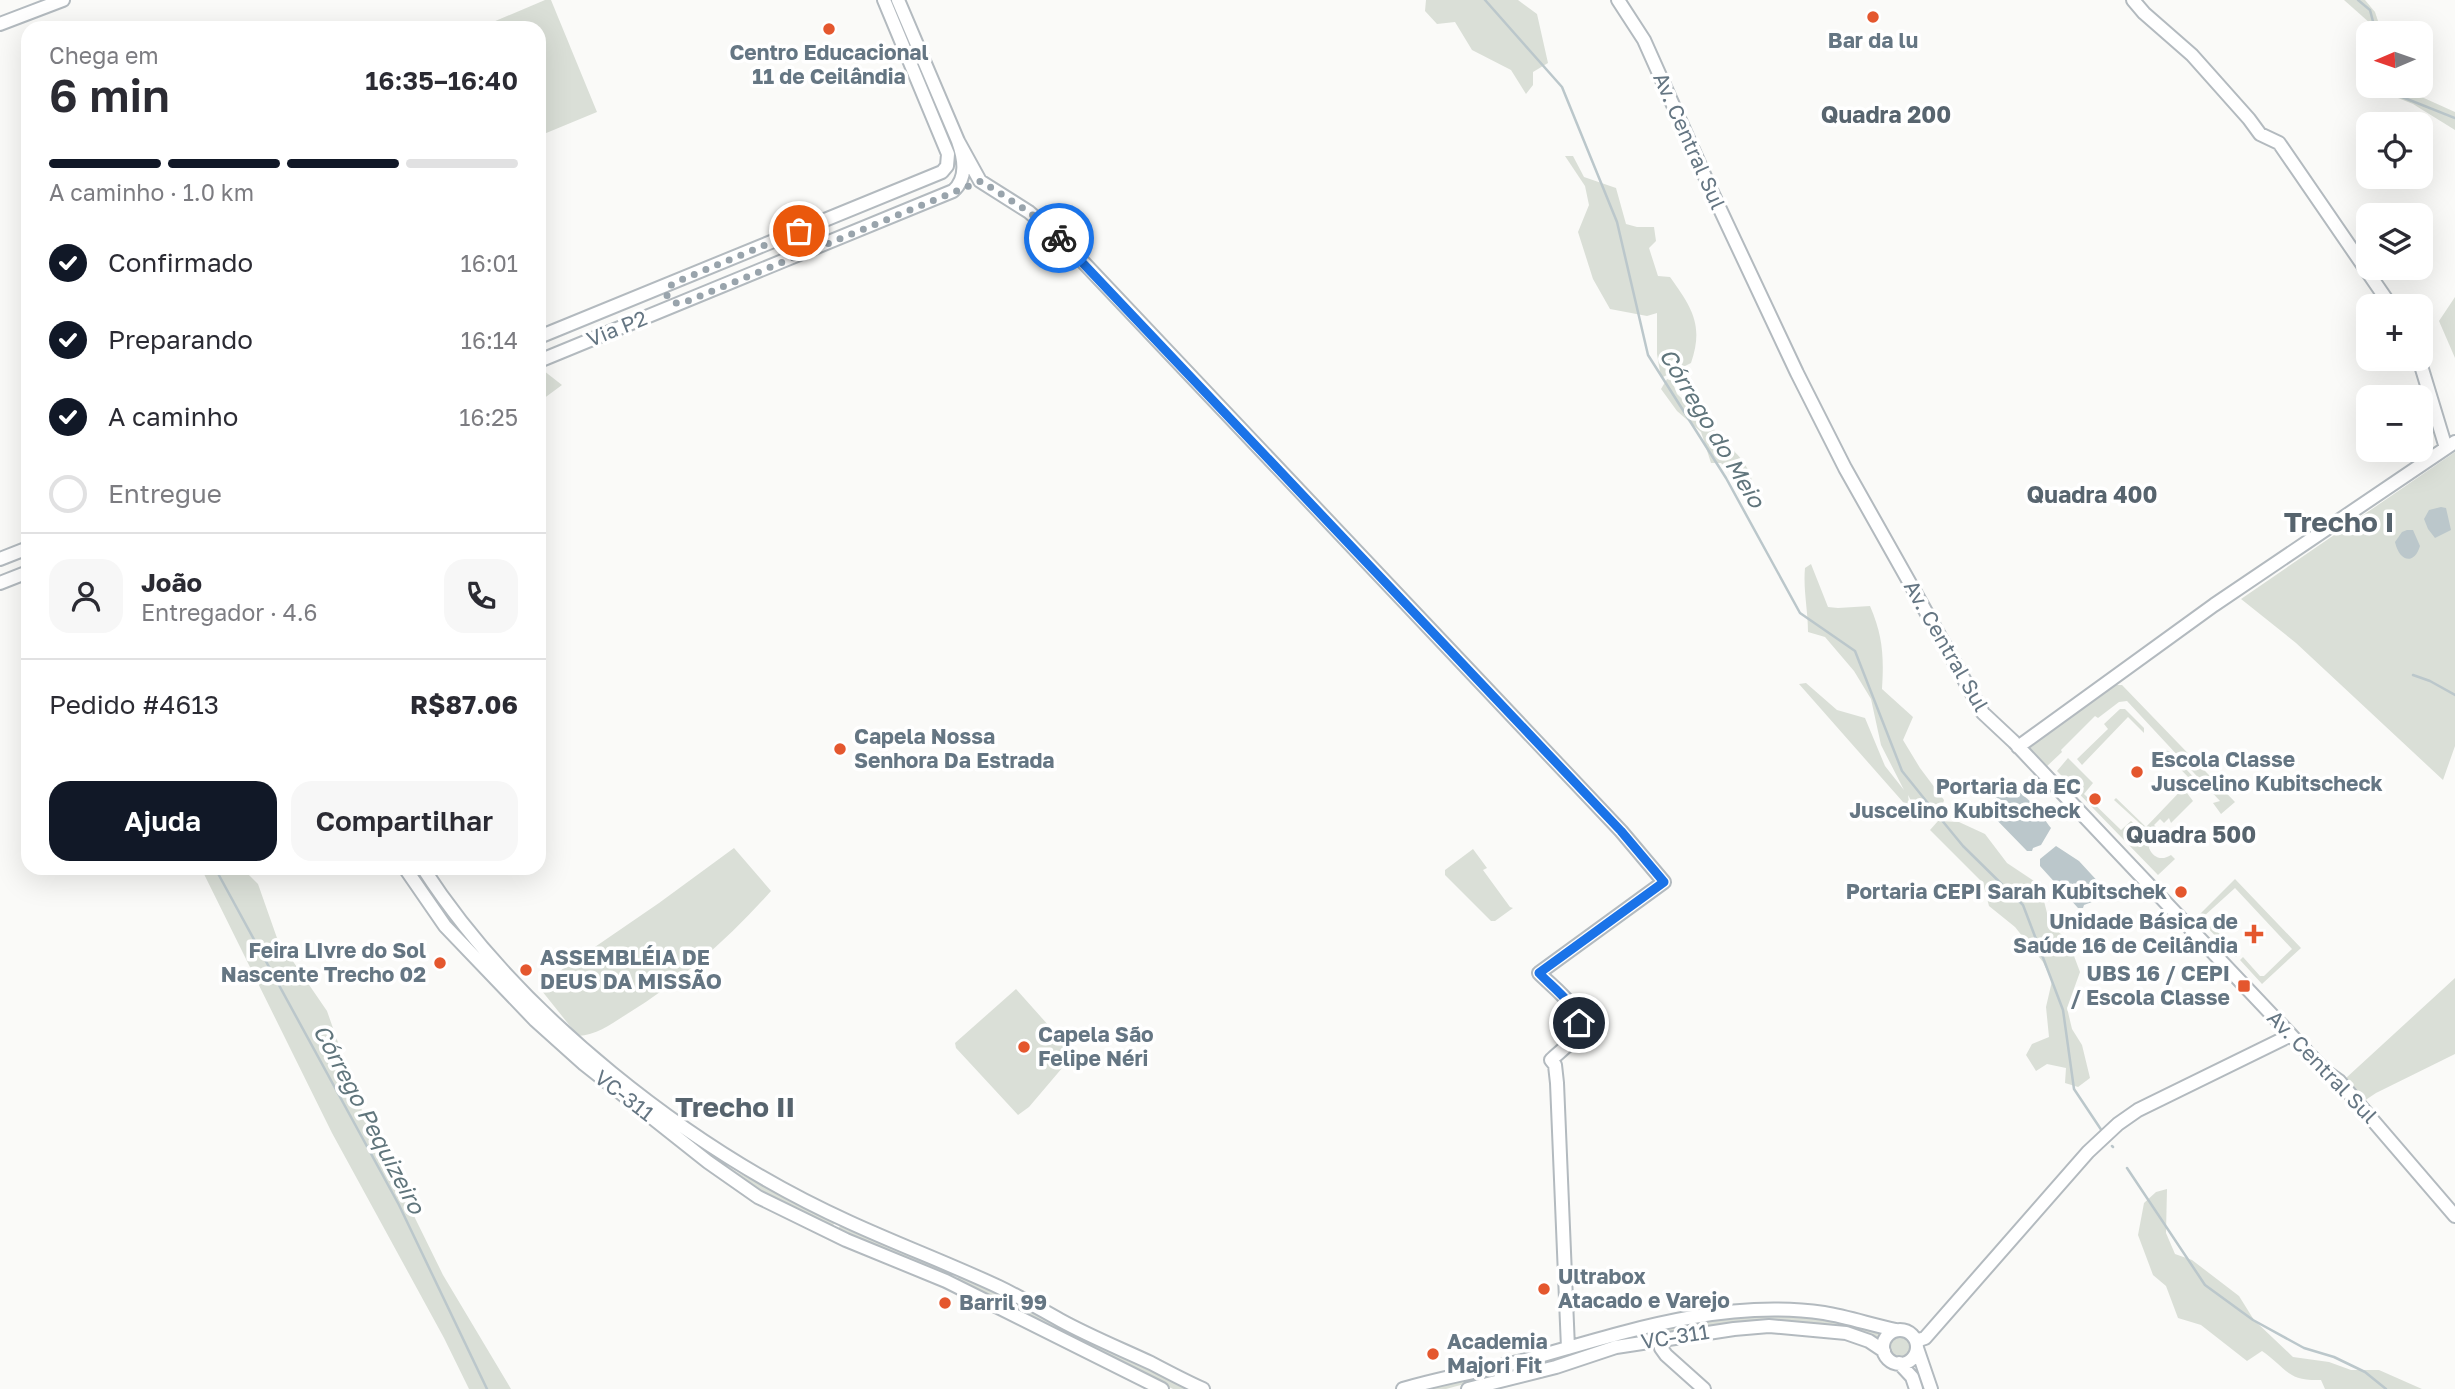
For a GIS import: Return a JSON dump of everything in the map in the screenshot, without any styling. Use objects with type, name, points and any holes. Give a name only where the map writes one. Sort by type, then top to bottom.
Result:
[{"type":"street","name":"Via P2","points":[[546,334],[935,175],[947,166],[948,154],[884,0]]},
{"type":"street","points":[[898,0],[958,141],[981,181],[1029,212],[1067,245],[1613,822],[1664,882],[1539,973],[1573,1008],[1579,1023],[1576,1034],[1551,1060],[1555,1065],[1557,1083],[1561,1350],[1553,1357],[1556,1367]]},
{"type":"street","name":"Av. Central Sul","points":[[1618,0],[1644,40],[1797,373],[1845,468],[1983,713],[2325,1071],[2339,1081],[2455,1216]]},
{"type":"street","points":[[2133,0],[2192,55],[2259,134],[2279,143],[2384,294]]},
{"type":"street","points":[[0,24],[60,1]]},
{"type":"street","name":"Via P2","points":[[546,358],[953,191],[962,180],[963,156],[958,141]]},
{"type":"street","points":[[953,191],[981,181]]},
{"type":"street","points":[[676,282],[668,287],[667,296],[674,303],[683,303]]},
{"type":"street","points":[[640,295],[650,293],[658,300],[656,310],[648,317]]},
{"type":"street","points":[[2018,747],[2214,604],[2450,445],[2423,371]]},
{"type":"street","points":[[0,559],[21,551]]},
{"type":"street","points":[[0,583],[21,575]]},
{"type":"street","name":"VC-311","points":[[409,875],[457,940],[501,986],[584,1064],[708,1162],[758,1197],[837,1235],[946,1281]]},
{"type":"street","points":[[428,875],[473,936],[540,1009],[625,1082],[672,1119],[720,1151],[848,1222],[953,1266],[1203,1389]]},
{"type":"street","points":[[419,890],[432,882]]},
{"type":"street","points":[[430,906],[443,898]]},
{"type":"street","points":[[1899,1363],[1913,1357],[1916,1345],[1926,1338],[2088,1152],[2120,1122],[2291,1035]]},
{"type":"street","points":[[837,1235],[835,1230],[838,1224],[848,1222]]},
{"type":"street","points":[[946,1281],[954,1278],[957,1273],[953,1266]]},
{"type":"street","points":[[946,1281],[1162,1389]]},
{"type":"street","name":"VC-311","points":[[1561,1350],[1613,1334],[1728,1312],[1784,1310],[1822,1313],[1896,1330]]},
{"type":"street","name":"VC-311","points":[[1468,1389],[1556,1367],[1616,1347],[1734,1329],[1769,1326],[1846,1334],[1868,1341],[1884,1351]]},
{"type":"street","points":[[1916,1389],[1912,1377],[1899,1363],[1890,1360],[1884,1351],[1885,1340],[1896,1330],[1906,1331],[1916,1345],[1931,1389]]},
{"type":"street","points":[[1660,1340],[1666,1355],[1704,1389]]},
{"type":"street","points":[[1403,1389],[1561,1350]]},
{"type":"street","points":[[1118,1367],[1113,1362],[1112,1354],[1115,1352],[1133,1355]]},
{"type":"street","points":[[1528,1359],[1533,1362],[1532,1372]]},
{"type":"shaded area","points":[[545,0],[551,0],[597,112],[546,133],[546,21],[496,21]]},
{"type":"shaded area","points":[[1426,0],[1518,0],[1537,14],[1548,63],[1533,72],[1533,85],[1526,94],[1511,70],[1472,50],[1455,22],[1437,24],[1425,11]]},
{"type":"shaded area","points":[[2344,0],[2365,0],[2375,12],[2378,21],[2368,21]]},
{"type":"shaded area","points":[[2398,98],[2424,98],[2455,112],[2455,130],[2433,116],[2433,112],[2426,112]]},
{"type":"shaded area","points":[[1565,156],[1573,156],[1584,177],[1616,188],[1626,224],[1654,227],[1656,241],[1649,248],[1658,276],[1670,277],[1694,317],[1696,338],[1691,363],[1661,378],[1657,354],[1657,313],[1647,316],[1610,309],[1593,279],[1578,232],[1589,205],[1585,186]]},
{"type":"shaded area","points":[[2455,297],[2455,358],[2439,321]]},
{"type":"shaded area","points":[[546,372],[562,385],[546,397]]},
{"type":"shaded area","points":[[1667,379],[1672,381],[1677,394],[1714,429],[1723,448],[1726,443],[1745,464],[1753,486],[1753,505],[1721,463],[1711,463],[1701,432],[1677,411],[1661,389]]},
{"type":"shaded area","points":[[2455,452],[2455,746],[2443,780],[2296,643],[2241,599]]},
{"type":"shaded area","points":[[2446,508],[2451,530],[2435,538],[2424,519],[2429,510]]},
{"type":"shaded area","points":[[2413,530],[2420,546],[2411,559],[2403,557],[2395,542],[2402,532]]},
{"type":"shaded area","points":[[1811,564],[1828,607],[1870,606],[1882,647],[1882,689],[1913,717],[1903,740],[1944,800],[1939,811],[1926,820],[1922,821],[1908,795],[1910,810],[1799,684],[1806,683],[1837,710],[1865,718],[1885,766],[1904,790],[1881,745],[1871,699],[1854,671],[1825,637],[1808,632],[1805,568]]},
{"type":"shaded area","points":[[2114,685],[2122,685],[2235,802],[2221,814],[2213,803],[2220,801],[2127,701],[2119,702],[2098,718],[2095,716],[2044,769],[2027,750]]},
{"type":"shaded area","points":[[2120,709],[2125,709],[2144,728],[2144,733],[2128,717],[2082,765],[2077,759],[2108,729],[2104,724]]},
{"type":"shaded area","points":[[2162,750],[2169,751],[2202,786],[2193,794],[2190,790],[2187,793],[2193,801],[2171,823],[2169,818],[2164,823],[2160,819],[2154,825],[2164,835],[2159,841],[2114,800],[2116,798],[2146,827],[2191,780]]},
{"type":"shaded area","points":[[2068,758],[2093,783],[2084,794],[2121,830],[2131,821],[2150,838],[2149,848],[2155,856],[2161,858],[2171,855],[2175,859],[2158,875],[2057,771]]},
{"type":"shaded area","points":[[2005,788],[2025,797],[2051,828],[2041,845],[2032,851],[2027,851],[1989,812],[1992,802]]},
{"type":"shaded area","points":[[1938,821],[1959,822],[1985,834],[2007,863],[2040,885],[2050,925],[2068,940],[2080,972],[2067,1008],[2072,1029],[2082,1045],[2090,1078],[2078,1087],[2065,1083],[2066,1068],[2047,1064],[2036,1071],[2026,1055],[2032,1044],[2049,1037],[2046,1007],[2052,981],[2043,962],[2015,927],[1989,906],[1983,883],[1930,830]]},
{"type":"shaded area","points":[[2056,846],[2079,861],[2102,886],[2092,902],[2083,908],[2078,908],[2040,866],[2040,859]]},
{"type":"shaded area","points":[[734,848],[771,891],[721,942],[685,973],[604,1028],[578,1036],[538,986]]},
{"type":"shaded area","points":[[1473,849],[1487,868],[1483,870],[1513,908],[1495,921],[1491,921],[1445,875],[1445,870]]},
{"type":"shaded area","points":[[204,875],[249,875],[258,884],[277,938],[327,1011],[361,1108],[443,1275],[511,1389],[469,1389],[332,1133]]},
{"type":"shaded area","points":[[2235,879],[2301,948],[2262,984],[2240,960],[2243,957],[2260,976],[2264,976],[2292,949],[2235,888],[2203,917],[2239,954],[2236,957],[2197,917]]},
{"type":"shaded area","points":[[436,906],[455,930],[470,941],[529,1007],[566,1042],[682,1135],[737,1172],[836,1221],[831,1228],[783,1206],[729,1171],[609,1081],[539,1022],[442,921],[434,907]]},
{"type":"shaded area","points":[[2455,978],[2455,1054],[2361,1103],[2343,1083],[2346,1078]]},
{"type":"shaded area","points":[[1016,989],[1074,1054],[1029,1107],[1018,1115],[956,1048],[955,1043]]},
{"type":"shaded area","points":[[2167,1189],[2166,1233],[2175,1254],[2192,1260],[2239,1296],[2254,1320],[2293,1357],[2329,1362],[2351,1370],[2379,1370],[2422,1389],[2325,1389],[2321,1380],[2294,1376],[2262,1351],[2247,1361],[2201,1325],[2178,1318],[2166,1286],[2153,1275],[2138,1235],[2144,1203],[2156,1192]]},
{"type":"shaded area","points":[[840,1226],[886,1242],[952,1272],[948,1274],[848,1234],[838,1229]]},
{"type":"shaded area","points":[[960,1273],[1192,1389],[1173,1389],[956,1281]]},
{"type":"shaded area","points":[[1731,1314],[1809,1314],[1885,1332],[1878,1343],[1858,1331],[1822,1324],[1769,1321],[1556,1359],[1641,1332]]},
{"type":"shaded area","points":[[1900,1335],[1908,1339],[1912,1347],[1908,1355],[1900,1359],[1892,1355],[1888,1347],[1892,1339]]},
{"type":"shaded area","points":[[1528,1361],[1529,1366],[1523,1368],[1446,1389],[1429,1389]]},
{"type":"waterway","name":"Córrego do Meio","points":[[1485,0],[1562,87],[1617,222],[1648,355],[1726,478],[1800,613],[1855,651],[1902,771],[1935,812]]},
{"type":"waterway","points":[[2358,0],[2370,10],[2373,21]]},
{"type":"waterway","points":[[2405,98],[2455,118]]},
{"type":"waterway","points":[[2413,675],[2455,695]]},
{"type":"waterway","name":"Córrego do Meio","points":[[1940,818],[1963,846],[2023,905],[2063,1010],[2074,1089],[2102,1131]]},
{"type":"waterway","name":"Córrego Pequizeiro","points":[[219,875],[399,1205],[487,1389]]},
{"type":"waterway","name":"Córrego do Meio","points":[[2127,1168],[2205,1285],[2253,1320],[2304,1348],[2334,1357],[2365,1372],[2386,1389]]},
{"type":"way so far","points":[[799,231],[676,282],[668,287],[667,296],[674,303],[683,303],[981,181],[1029,212],[1059,238]]},
{"type":"place","name":"Bar da lu","points":[[1873,17]]},
{"type":"place","name":"Centro Educacional 11 de Ceilândia","points":[[829,29]]},
{"type":"place","name":"Capela Nossa Senhora Da Estrada","points":[[840,749]]},
{"type":"place","name":"Escola Classe Juscelino Kubitscheck","points":[[2137,772]]},
{"type":"place","name":"Portaria da EC Juscelino Kubitscheck","points":[[2095,799]]},
{"type":"place","name":"Portaria CEPI Sarah Kubitschek","points":[[2181,892]]},
{"type":"place","name":"Unidade Básica de Saúde 16 de Ceilândia","points":[[2254,934]]},
{"type":"place","name":"Feira LIvre do Sol Nascente Trecho 02","points":[[440,963]]},
{"type":"place","name":"ASSEMBLÉIA DE DEUS DA MISSÃO","points":[[526,970]]},
{"type":"place","name":"UBS 16 / CEPI / Escola Classe","points":[[2244,986]]},
{"type":"place","name":"Capela São Felipe Néri","points":[[1024,1047]]},
{"type":"place","name":"Ultrabox Atacado e Varejo","points":[[1544,1289]]},
{"type":"place","name":"Barril 99","points":[[945,1303]]},
{"type":"place","name":"Academia Majori Fit","points":[[1433,1354]]},
{"type":"district","name":"Quadra 200","points":[[1886,115]]},
{"type":"district","name":"Quadra 400","points":[[2092,495]]},
{"type":"district","name":"Trecho I","points":[[2339,522]]},
{"type":"district","name":"Quadra 500","points":[[2191,835]]},
{"type":"district","name":"Trecho II","points":[[735,1107]]},
{"type":"route","points":[[1059,238],[1621,831],[1664,882],[1539,973],[1573,1008],[1579,1023]]}]
